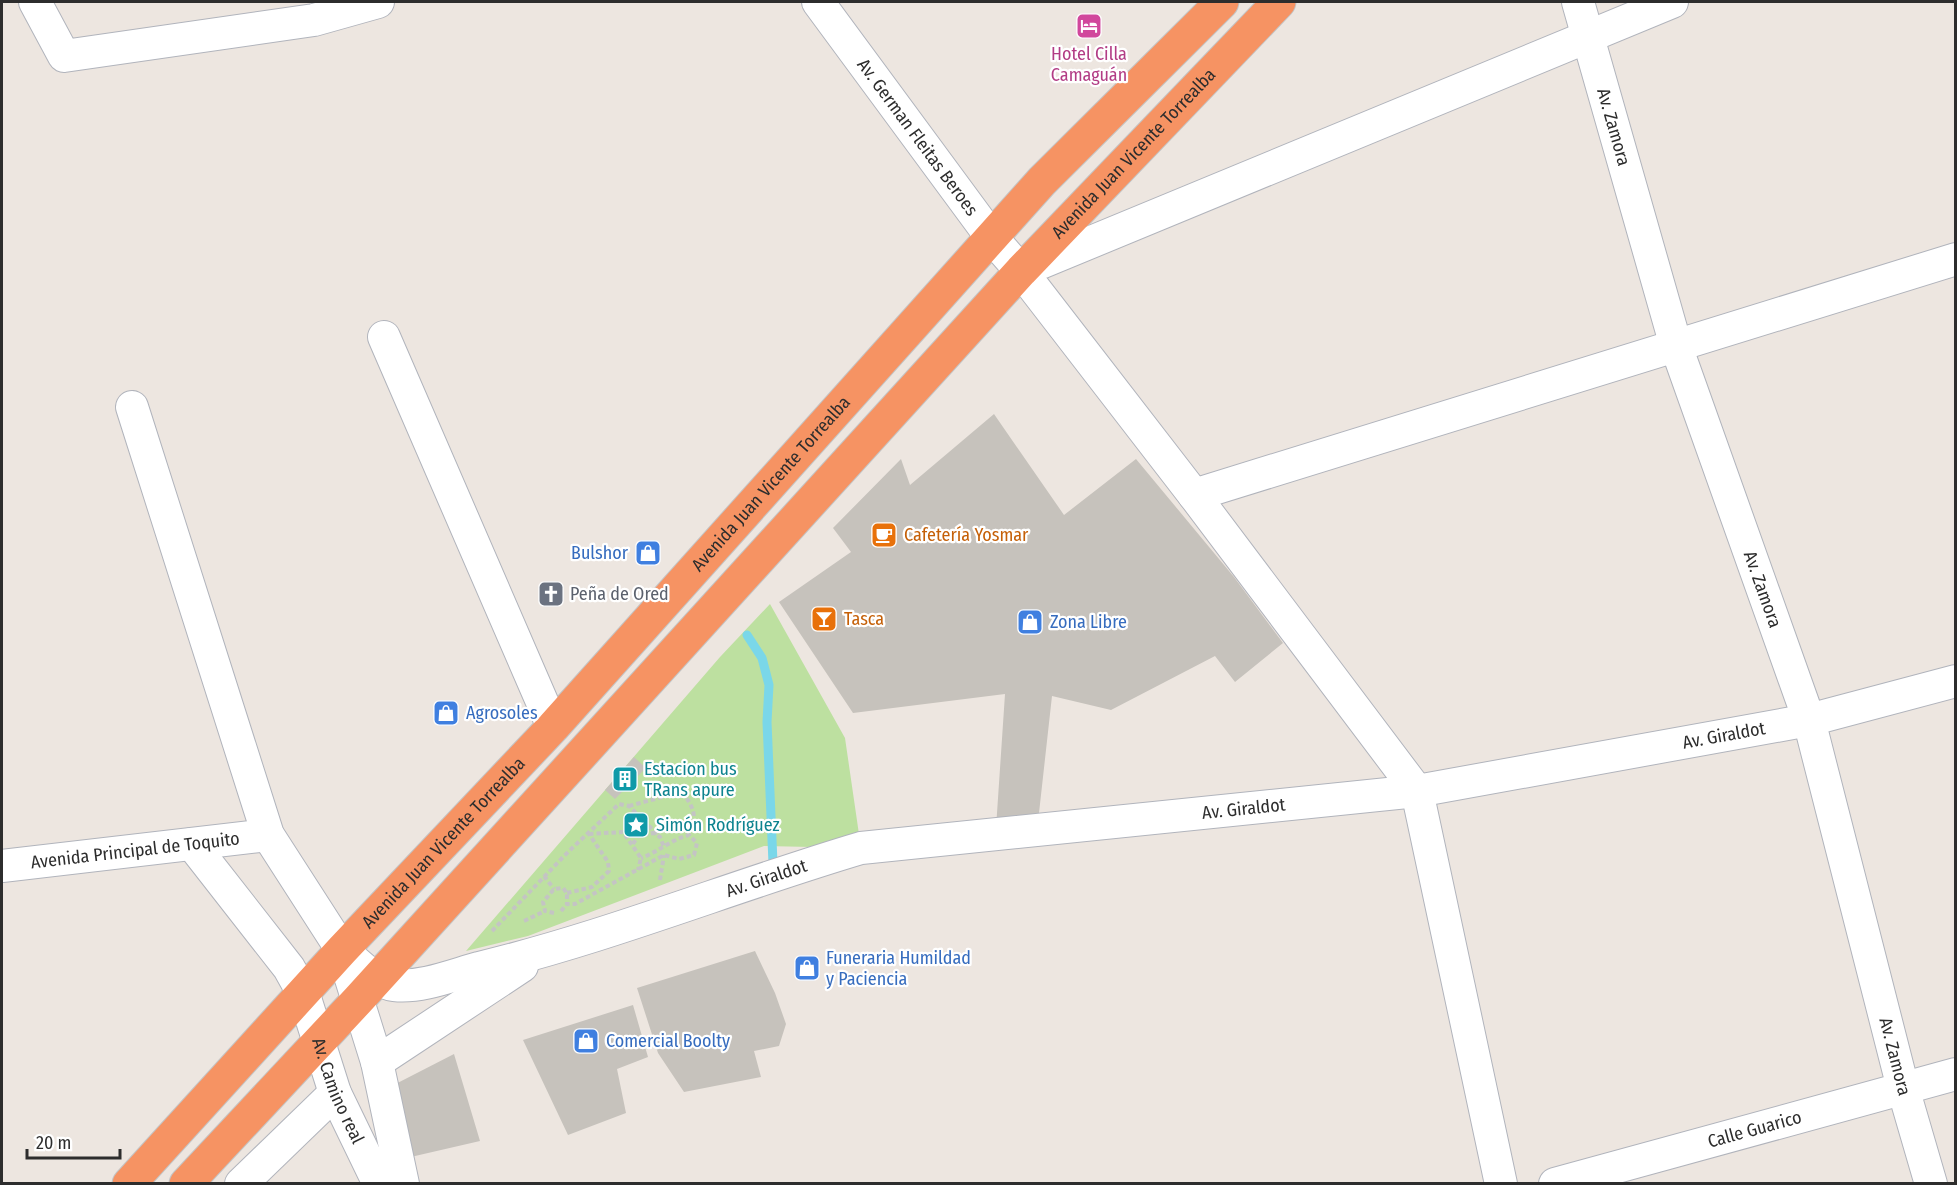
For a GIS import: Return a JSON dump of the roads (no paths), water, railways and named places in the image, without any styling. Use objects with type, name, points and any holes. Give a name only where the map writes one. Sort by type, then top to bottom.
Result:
[{"type":"highway","name":"Avenida Juan Vicente Torrealba","points":[[129,1184],[304,995],[342,950],[553,727],[1042,181],[1222,2]]},
{"type":"highway","name":"Avenida Juan Vicente Torrealba","points":[[186,1184],[367,989],[1021,271],[1280,2]]},
{"type":"street","points":[[35,2],[64,57],[314,20],[378,2]]},
{"type":"street","name":"Av. German Fleitas Beroes","points":[[818,2],[992,238],[1021,271],[1194,495],[1417,791]]},
{"type":"street","name":"Av. Zamora","points":[[1578,2],[1676,346],[1809,720],[1903,1088],[1931,1184]]},
{"type":"street","points":[[1021,271],[1672,2]]},
{"type":"street","points":[[1194,495],[1956,259]]},
{"type":"street","points":[[384,337],[553,727]]},
{"type":"street","name":"Av. Giraldot","points":[[132,407],[268,835],[367,989],[415,984],[540,954],[650,915],[861,848],[1417,791],[1809,720],[1956,681]]},
{"type":"street","points":[[1417,791],[1501,1184]]},
{"type":"street","name":"Avenida Principal de Toquito","points":[[2,866],[268,835]]},
{"type":"street","name":"Av. Camino real","points":[[192,844],[289,968],[304,995],[335,1093],[379,1184]]},
{"type":"street","name":"Av. Giraldot","points":[[377,1062],[540,954]]},
{"type":"street","points":[[367,989],[377,1062],[403,1184]]},
{"type":"street","name":"Calle Guarico","points":[[1555,1184],[1956,1074]]},
{"type":"street","points":[[241,1184],[335,1093]]},
{"type":"waterway","points":[[747,635],[762,658],[769,685],[767,722],[773,863]]},
{"type":"place","name":"Hotel Cilla Camaguán","points":[[1089,26]]},
{"type":"place","name":"Cafetería Yosmar","points":[[884,535]]},
{"type":"place","name":"Bulshor","points":[[648,553]]},
{"type":"place","name":"Peña de Ored","points":[[551,594]]},
{"type":"place","name":"Tasca","points":[[824,619]]},
{"type":"place","name":"Zona Libre","points":[[1030,622]]},
{"type":"place","name":"Agrosoles","points":[[446,713]]},
{"type":"place","name":"Estacion bus TRans apure","points":[[625,779]]},
{"type":"place","name":"Simón Rodríguez","points":[[636,825]]},
{"type":"place","name":"Funeraria Humildad y Paciencia","points":[[807,968]]},
{"type":"place","name":"Comercial Boolty","points":[[586,1041]]}]
